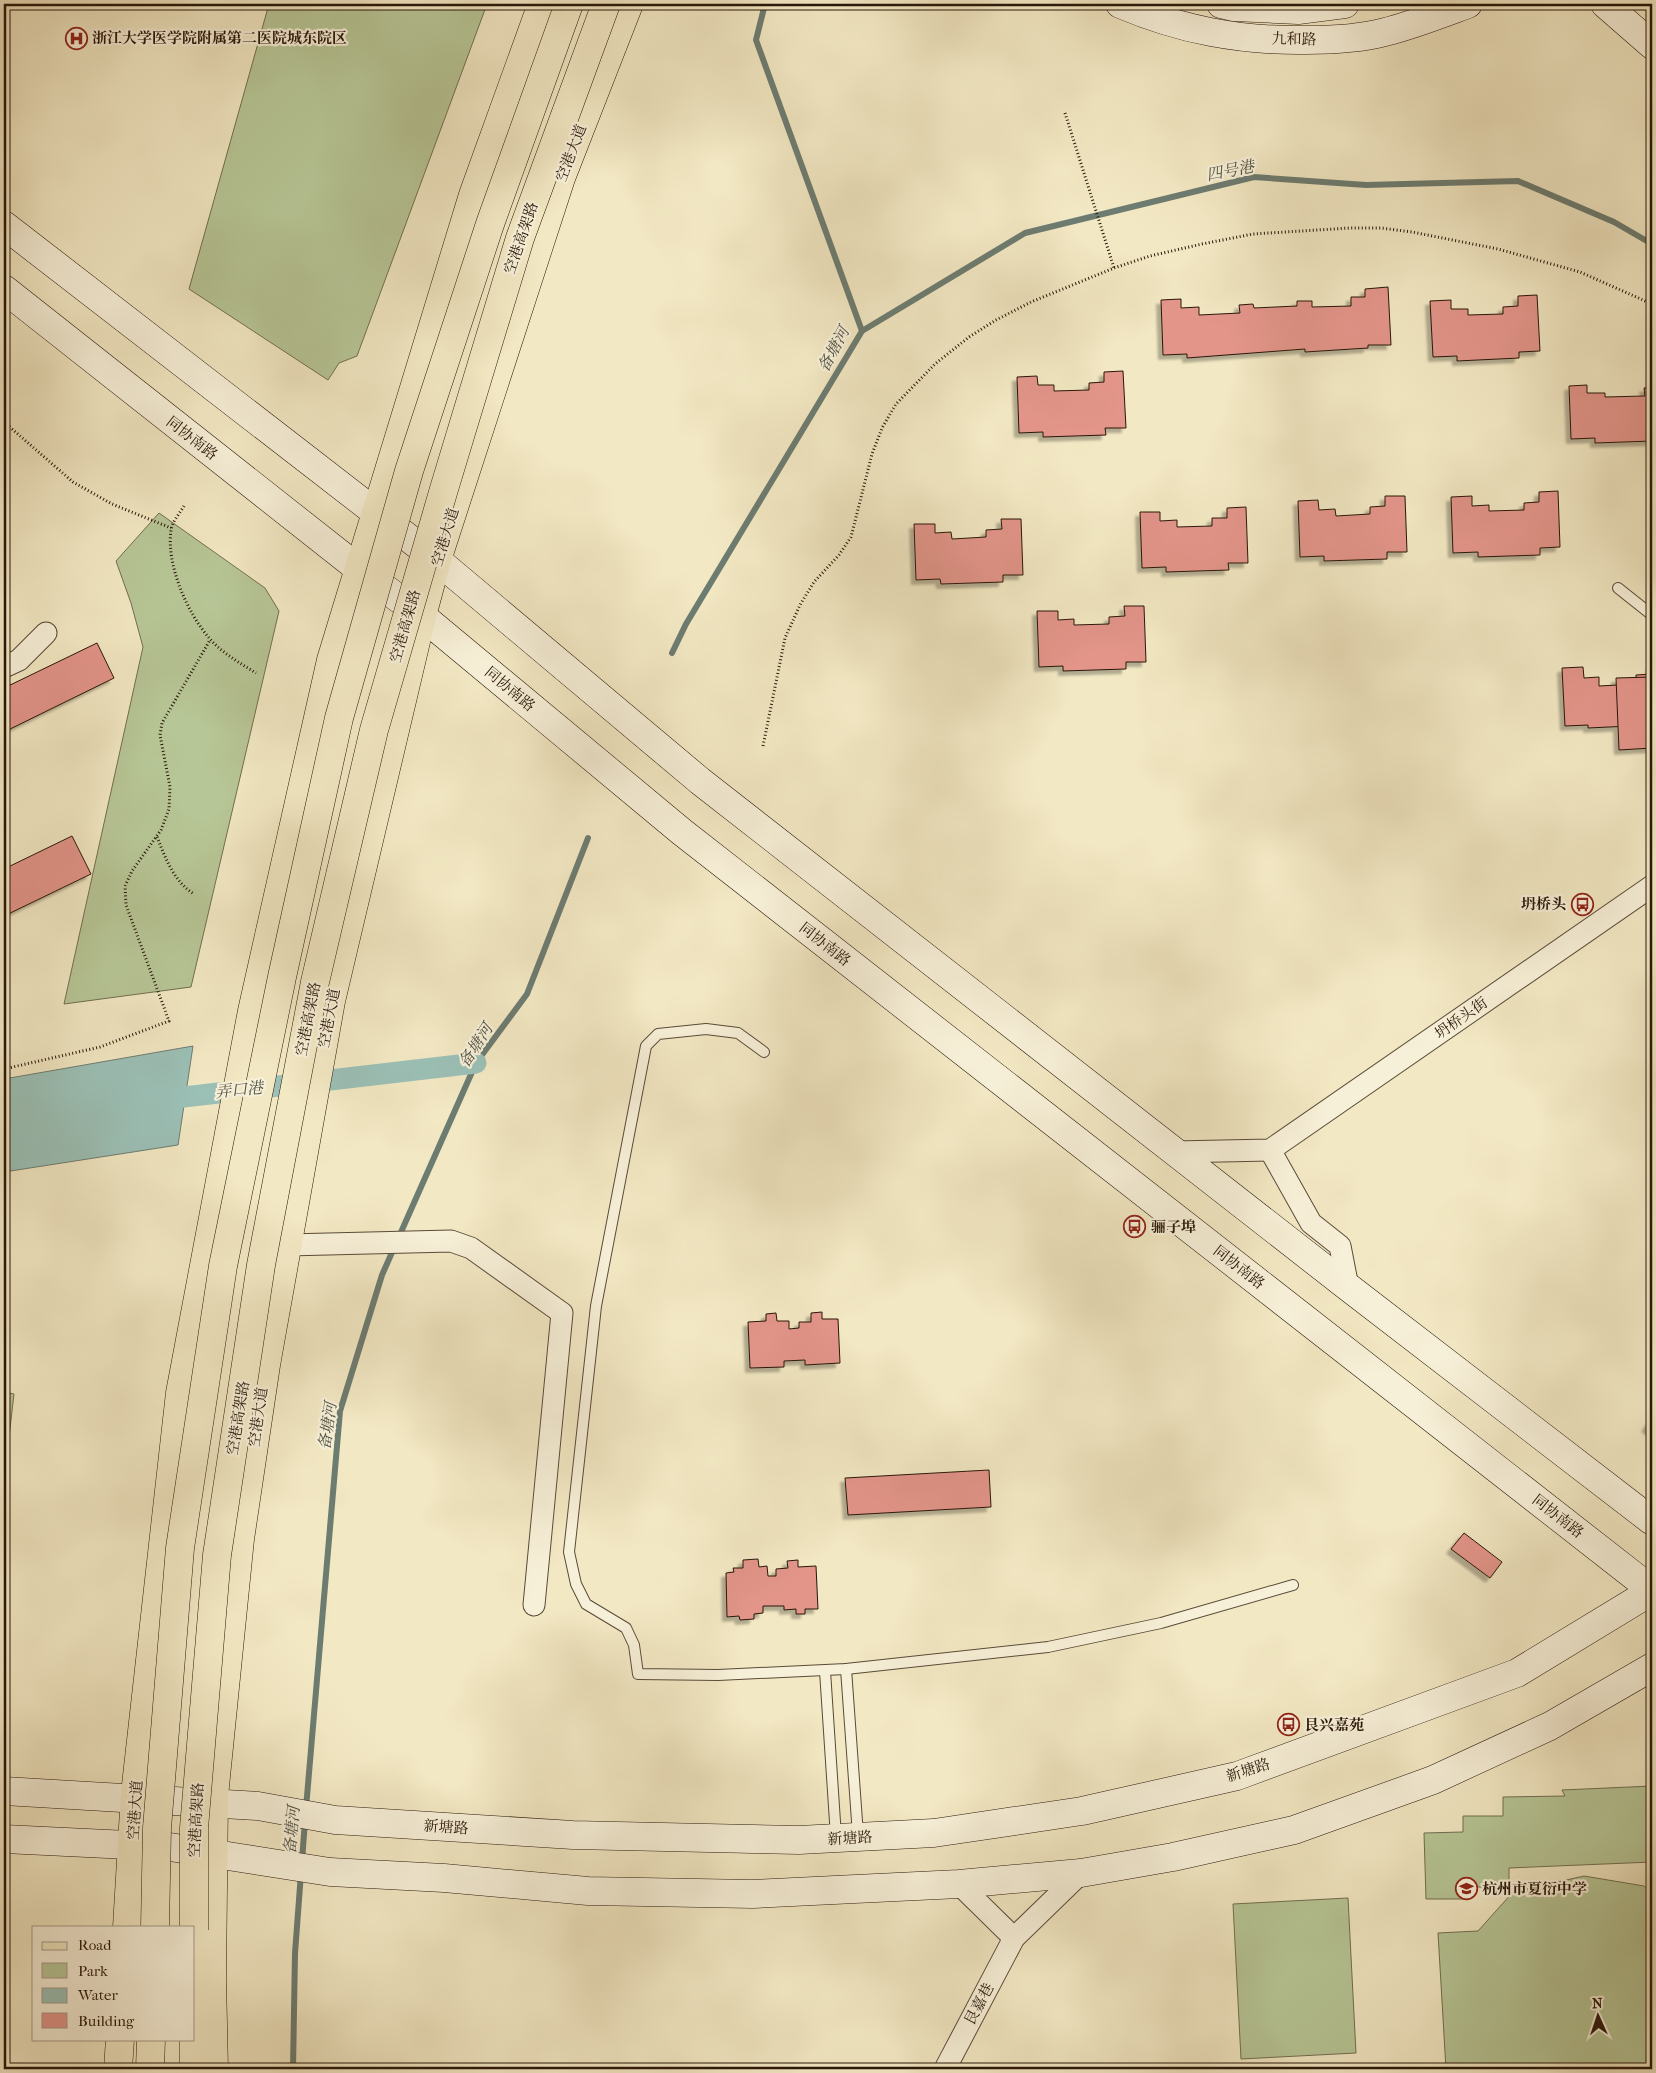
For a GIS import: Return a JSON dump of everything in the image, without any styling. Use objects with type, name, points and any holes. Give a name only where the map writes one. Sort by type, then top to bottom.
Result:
[{"type":"main road","name":"空港大道","points":[[127,1926],[135,1799],[180,1392],[252,1011],[331,660],[473,196],[542,4]]},
{"type":"main road","points":[[155,1926],[157,1828],[180,1548],[223,1266],[282,976],[340,718],[409,470],[490,224],[569,4]]},
{"type":"main road","name":"空港高架路","points":[[194,1926],[194,1828],[216,1555],[261,1265],[315,982],[374,730],[444,489],[520,238],[606,4]]},
{"type":"main road","name":"空港大道","points":[[214,2069],[212,1854],[214,1804],[240,1539],[266,1365],[331,1000],[437,560],[561,178],[629,4]]},
{"type":"main road","name":"九和路","points":[[1120,4],[1179,26],[1226,36],[1286,40],[1340,40],[1384,32],[1428,19],[1468,4]]},
{"type":"main road","name":"九和路","points":[[1221,4],[1298,10],[1345,4]]},
{"type":"main road","points":[[1605,4],[1652,45]]},
{"type":"main road","points":[[4,225],[377,512],[437,560],[700,781],[1348,1288],[1652,1521]]},
{"type":"main road","name":"同协南路","points":[[4,289],[359,569],[422,616],[682,832],[1652,1591]]},
{"type":"main road","name":"新塘路","points":[[4,1791],[258,1806],[335,1820],[573,1835],[799,1840],[934,1833],[1082,1811],[1237,1776],[1517,1673],[1652,1591]]},
{"type":"main road","points":[[4,1839],[170,1847],[330,1872],[444,1878],[588,1891],[753,1894],[959,1884],[1081,1873],[1173,1857],[1294,1830],[1424,1784],[1550,1726],[1652,1667]]},
{"type":"main road","points":[[118,2069],[120,2040]]},
{"type":"main road","points":[[150,2069],[151,2040]]},
{"type":"main road","name":"空港高架路","points":[[194,2040],[194,2069]]},
{"type":"street","points":[[4,667],[19,660],[46,632]]},
{"type":"street","name":"坍桥头街","points":[[1270,1150],[1652,886]]},
{"type":"street","points":[[1174,1152],[1270,1150],[1311,1223],[1340,1246],[1348,1288]]},
{"type":"street","points":[[287,1245],[450,1241],[471,1248],[562,1314],[534,1604]]},
{"type":"street","name":"艮嘉巷","points":[[945,2069],[1014,1938],[1081,1873]]},
{"type":"street","points":[[959,1884],[1014,1938]]},
{"type":"lane","points":[[1618,588],[1652,615]]},
{"type":"lane","points":[[764,1052],[738,1034],[706,1029],[658,1034],[646,1046],[596,1306],[569,1552],[576,1584],[586,1604],[626,1628],[634,1645],[638,1674],[718,1676],[846,1670],[1048,1647],[1161,1623],[1293,1585]]},
{"type":"lane","points":[[825,1670],[847,1839]]},
{"type":"lane","points":[[846,1670],[847,1839]]},
{"type":"path","points":[[1065,113],[1114,268]]},
{"type":"path","points":[[763,746],[785,638],[810,590],[839,555],[851,537],[872,454],[882,428],[896,404],[935,364],[969,337],[996,320],[1031,302],[1114,268],[1159,254],[1253,234],[1381,228],[1450,239],[1580,272],[1652,304]]},
{"type":"path","points":[[4,422],[73,482],[112,504],[171,528]]},
{"type":"path","points":[[184,506],[171,528],[171,554],[178,583],[194,617],[210,640],[237,662],[256,673]]},
{"type":"path","points":[[4,1069],[100,1047],[169,1021],[126,906],[125,886],[132,871],[157,836],[169,809],[170,788],[160,735],[162,723],[210,640]]},
{"type":"path","points":[[157,836],[167,862],[184,888],[194,894]]},
{"type":"green space","points":[[269,4],[487,4],[357,356],[339,363],[328,380],[189,289]]},
{"type":"green space","points":[[159,513],[265,588],[279,611],[191,987],[64,1004],[143,647],[131,603],[116,561]]},
{"type":"green space","points":[[4,1392],[14,1394],[4,1480]]},
{"type":"green space","points":[[1652,1786],[1652,1862],[1509,1868],[1509,1887],[1467,1887],[1467,1899],[1426,1899],[1424,1833],[1463,1832],[1463,1816],[1503,1816],[1503,1797],[1565,1796],[1562,1790]]},
{"type":"green space","points":[[1584,1876],[1644,1886],[1652,1892],[1652,2069],[1446,2069],[1438,1933],[1478,1931],[1513,1892]]},
{"type":"green space","points":[[1348,1898],[1356,2053],[1241,2059],[1233,1904]]},
{"type":"water","points":[[193,1046],[178,1145],[4,1172],[4,1079]]},
{"type":"building","points":[[1388,287],[1391,345],[1368,345],[1368,348],[1305,352],[1305,349],[1187,358],[1187,354],[1163,355],[1161,300],[1181,299],[1181,308],[1199,307],[1199,315],[1240,313],[1239,305],[1253,304],[1254,308],[1297,306],[1297,301],[1312,301],[1312,307],[1351,306],[1351,297],[1365,297],[1365,289]]},
{"type":"building","points":[[1537,295],[1540,351],[1519,352],[1519,358],[1457,361],[1457,356],[1433,357],[1430,301],[1451,300],[1451,309],[1468,309],[1468,315],[1503,314],[1503,307],[1518,306],[1518,296]]},
{"type":"building","points":[[1123,371],[1126,428],[1105,428],[1106,435],[1043,437],[1043,432],[1019,433],[1017,377],[1037,376],[1038,385],[1054,385],[1054,391],[1089,390],[1089,383],[1104,382],[1104,372]]},
{"type":"building","points":[[1587,385],[1587,393],[1605,393],[1605,397],[1645,396],[1644,388],[1652,387],[1652,441],[1595,443],[1595,438],[1571,439],[1569,386]]},
{"type":"building","points":[[1558,491],[1560,547],[1540,548],[1540,555],[1478,557],[1478,552],[1453,553],[1451,497],[1472,496],[1472,506],[1489,505],[1489,511],[1524,510],[1524,503],[1539,502],[1539,492]]},
{"type":"building","points":[[1385,496],[1405,496],[1407,552],[1387,552],[1387,559],[1324,561],[1324,556],[1300,557],[1298,501],[1318,500],[1319,510],[1335,509],[1336,516],[1370,514],[1370,507],[1385,506]]},
{"type":"building","points":[[1246,507],[1248,563],[1228,563],[1229,570],[1166,572],[1166,567],[1142,568],[1140,512],[1160,512],[1160,521],[1177,520],[1177,527],[1212,526],[1212,518],[1227,518],[1227,508]]},
{"type":"building","points":[[1001,519],[1021,519],[1023,575],[1003,575],[1003,582],[941,584],[940,579],[916,580],[914,524],[935,524],[935,533],[951,532],[952,539],[986,537],[986,530],[1002,529]]},
{"type":"building","points":[[1124,606],[1144,606],[1146,662],[1126,662],[1126,669],[1063,671],[1063,666],[1039,667],[1037,611],[1058,611],[1058,620],[1074,619],[1074,625],[1109,624],[1109,617],[1125,616]]},
{"type":"building","points":[[97,643],[114,678],[4,732],[4,688]]},
{"type":"building","points":[[1652,665],[1651,725],[1588,728],[1588,725],[1565,726],[1562,668],[1583,667],[1584,678],[1599,677],[1599,686],[1636,684],[1636,675],[1651,674]]},
{"type":"building","points":[[1652,677],[1652,748],[1619,750],[1616,678]]},
{"type":"building","points":[[72,836],[91,874],[4,916],[4,869]]},
{"type":"building","points":[[822,1312],[822,1319],[838,1319],[840,1363],[805,1365],[805,1360],[784,1361],[784,1367],[750,1368],[748,1322],[766,1321],[766,1314],[776,1313],[777,1321],[789,1321],[789,1329],[799,1328],[799,1322],[811,1322],[811,1313]]},
{"type":"building","points":[[1652,1419],[1652,1432],[1646,1427]]},
{"type":"building","points":[[989,1470],[991,1507],[848,1515],[845,1478]]},
{"type":"building","points":[[1464,1533],[1502,1562],[1490,1578],[1451,1549]]},
{"type":"building","points":[[758,1559],[759,1567],[767,1566],[768,1576],[776,1576],[776,1569],[788,1568],[787,1561],[798,1560],[798,1567],[816,1566],[818,1609],[805,1609],[805,1614],[796,1614],[796,1609],[784,1610],[784,1606],[763,1606],[763,1613],[754,1614],[754,1619],[740,1620],[739,1616],[727,1617],[726,1573],[734,1572],[733,1568],[743,1568],[743,1560]]},
{"type":"waterway","name":"备塘河","points":[[765,4],[756,40],[862,331]]},
{"type":"waterway","name":"四号港","points":[[672,653],[686,624],[862,331],[1025,233],[1254,177],[1366,185],[1518,181],[1614,222],[1652,244]]},
{"type":"waterway","name":"备塘河","points":[[306,1808],[340,1411],[382,1275],[476,1063],[527,994],[588,838]]},
{"type":"waterway","name":"弄口港","points":[[158,1100],[476,1063]]},
{"type":"waterway","name":"备塘河","points":[[302,1861],[305,1821]]},
{"type":"waterway","name":"备塘河","points":[[293,2069],[295,1953],[301,1873]]},
{"type":"place","name":"浙江大学医学院附属第二医院城东院区","points":[[76,38]]},
{"type":"place","name":"坍桥头","points":[[1582,904]]},
{"type":"place","name":"骊子埠","points":[[1135,1227]]},
{"type":"place","name":"艮兴嘉苑","points":[[1288,1725]]},
{"type":"place","name":"杭州市夏衍中学","points":[[1466,1889]]}]
